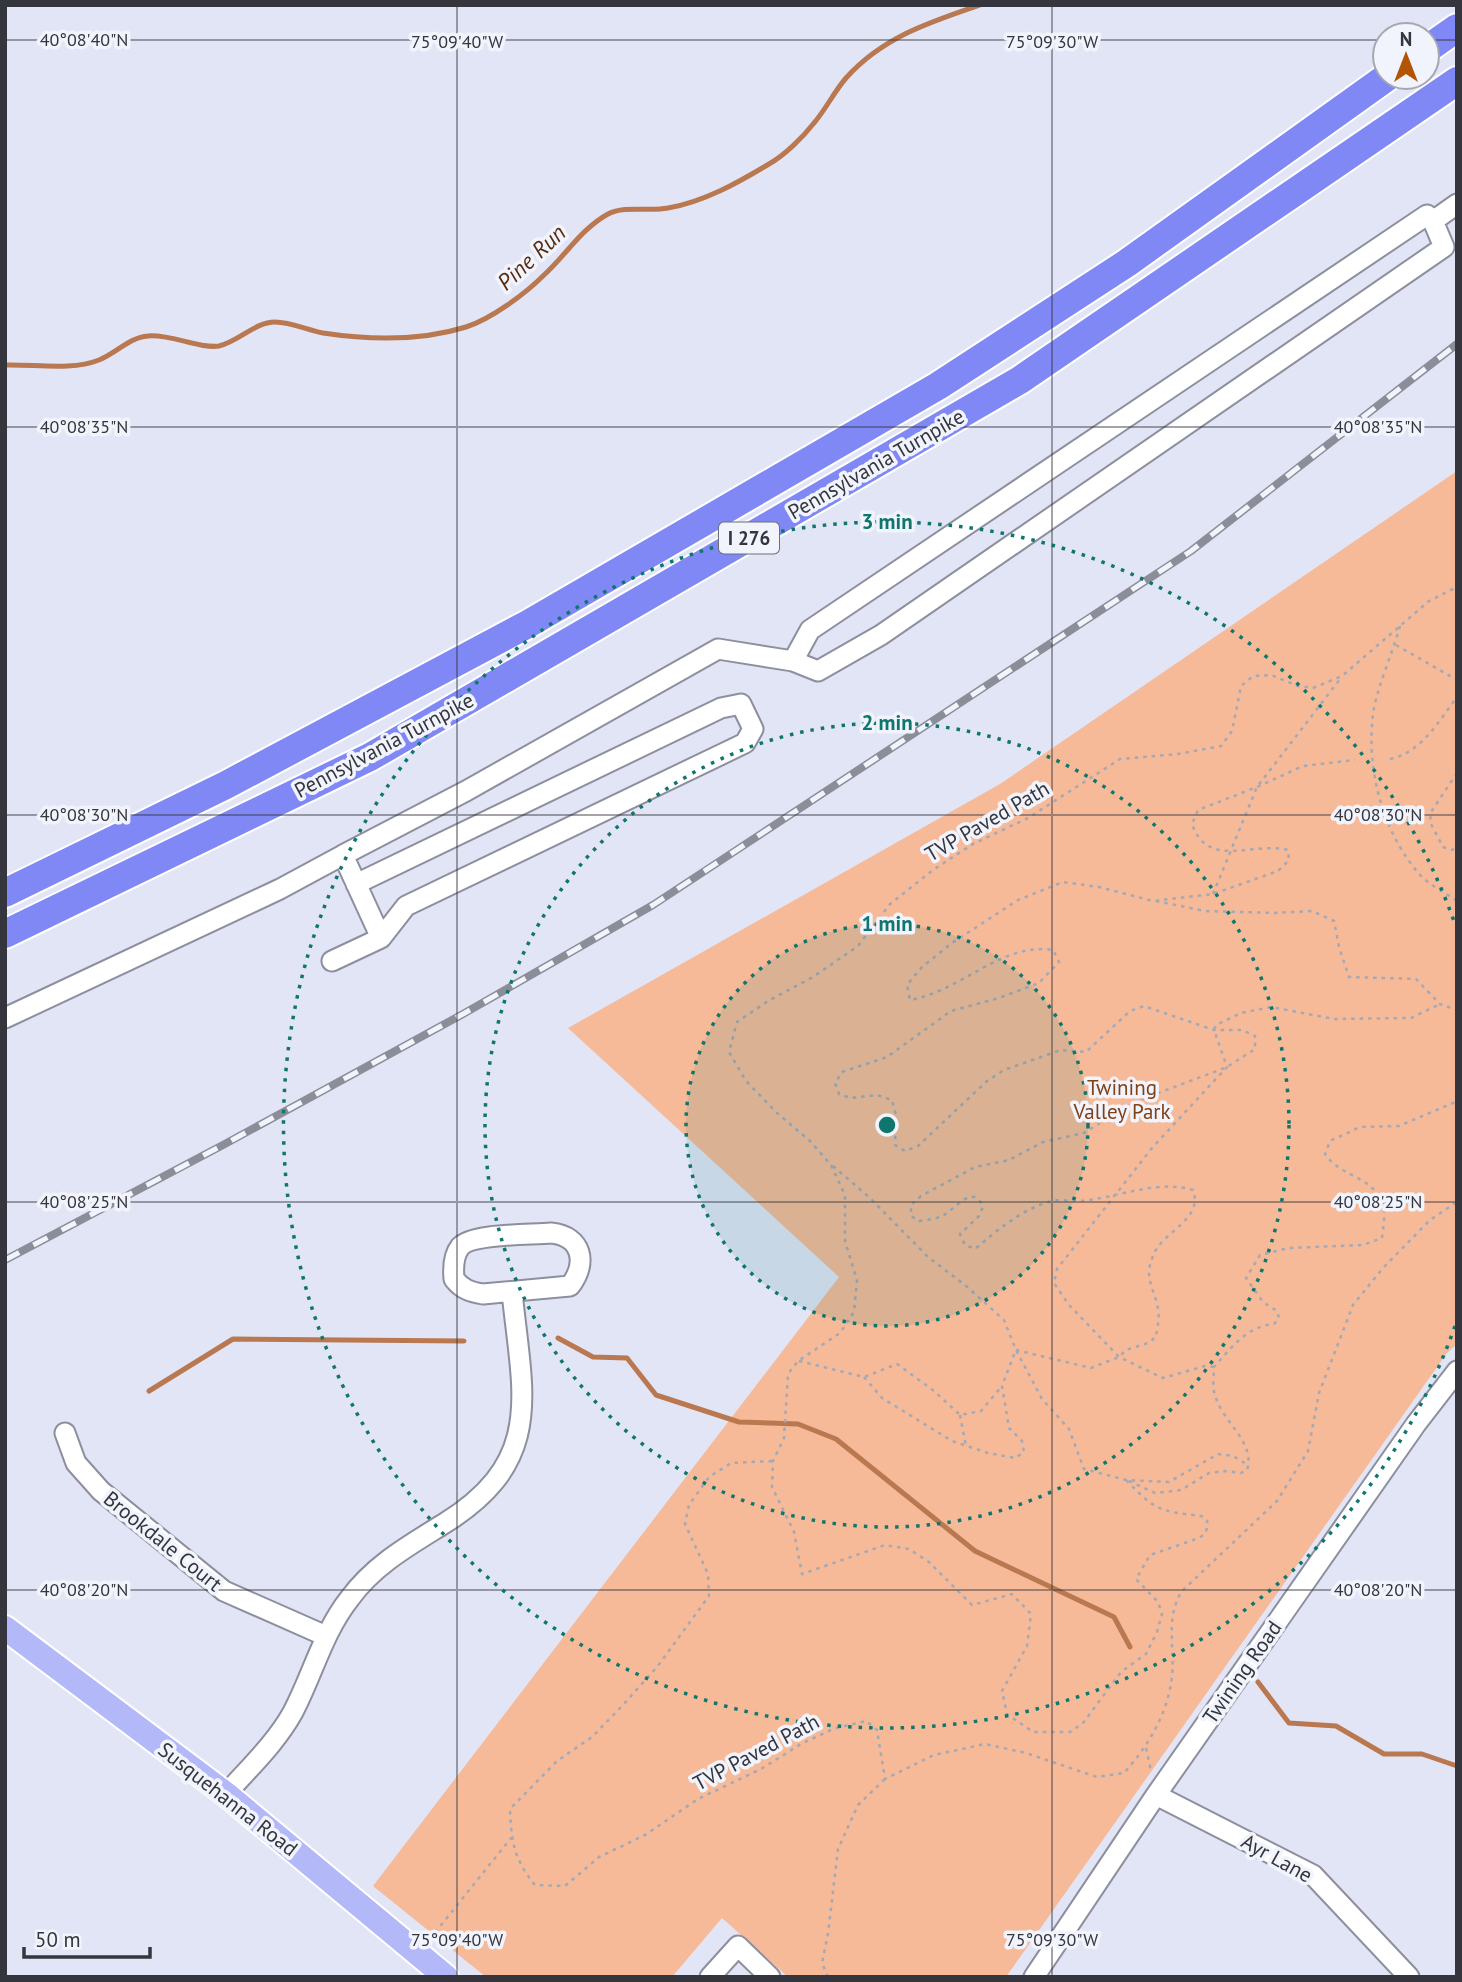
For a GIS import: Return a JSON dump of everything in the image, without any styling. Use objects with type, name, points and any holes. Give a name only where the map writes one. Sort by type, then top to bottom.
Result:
[{"type":"highway","points":[[1441,39],[1457,28]]},
{"type":"highway","name":"Pennsylvania Turnpike","points":[[5,934],[370,757],[1020,380],[1457,81]]},
{"type":"highway","name":"Pennsylvania Turnpike","points":[[5,893],[226,785],[528,624],[938,386],[1127,263],[1371,88]]},
{"type":"main road","name":"Susquehanna Road","points":[[5,1628],[226,1794],[446,1977]]},
{"type":"street","points":[[1433,221],[1457,204]]},
{"type":"street","points":[[5,1018],[280,888],[466,791],[718,649],[793,661],[818,671],[860,647],[1135,462],[1444,247],[1433,221],[1427,215],[810,630],[793,661]]},
{"type":"street","points":[[332,961],[381,938],[406,906],[745,743],[753,729],[741,704],[721,708],[356,884]]},
{"type":"street","points":[[343,855],[381,938]]},
{"type":"street","points":[[551,1233],[562,1234],[573,1241],[580,1265],[578,1275],[570,1286],[512,1292],[471,1293],[460,1286],[454,1279],[453,1268],[455,1256],[461,1246],[472,1239],[551,1233]]},
{"type":"street","points":[[226,1794],[273,1742],[291,1715],[335,1619],[362,1582],[390,1557],[460,1513],[494,1481],[512,1455],[520,1428],[523,1404],[512,1292]]},
{"type":"street","name":"Twining Road","points":[[1034,1977],[1156,1795],[1408,1435],[1457,1371]]},
{"type":"street","name":"Brookdale Court","points":[[65,1433],[76,1463],[101,1491],[224,1591],[326,1636]]},
{"type":"street","name":"Ayr Lane","points":[[1156,1795],[1313,1875],[1409,1977]]},
{"type":"street","points":[[710,1977],[738,1946],[771,1977]]},
{"type":"path","name":"TVP Paved Path","points":[[798,1361],[840,1332],[854,1312],[857,1280],[845,1241],[845,1195],[831,1165],[810,1140],[777,1113],[746,1081],[729,1052],[737,1022],[768,1001],[813,977],[858,946],[890,904],[933,870],[973,844],[1028,818],[1120,758],[1178,754],[1221,746],[1232,731],[1241,686],[1252,676],[1271,675],[1298,686],[1313,688],[1342,676],[1429,601],[1457,587]]},
{"type":"path","points":[[1400,626],[1373,712],[1371,748],[1374,775],[1394,838],[1422,877],[1457,901]]},
{"type":"path","points":[[1395,645],[1457,680]]},
{"type":"path","points":[[1213,894],[1257,787],[1342,676]]},
{"type":"path","points":[[1390,758],[1419,747],[1457,697]]},
{"type":"path","points":[[1153,901],[1213,894],[1278,871],[1289,860],[1288,850],[1274,846],[1218,851],[1197,838],[1192,824],[1198,810],[1303,766],[1355,760]]},
{"type":"path","points":[[1457,773],[1431,811],[1430,822],[1443,847],[1452,850],[1457,847]]},
{"type":"path","points":[[1214,1367],[1205,1366],[1163,1378],[1119,1357],[1069,1305],[1054,1283],[1057,1269],[1152,1147],[1227,1068],[1255,1049],[1255,1036],[1242,1030],[1214,1030],[1144,1006],[1130,1011],[1086,1052],[1061,1050],[1004,1070],[987,1081],[918,1146],[905,1151],[895,1145],[896,1115],[892,1100],[877,1095],[851,1098],[839,1094],[835,1083],[842,1072],[887,1057],[951,1011],[999,999],[1039,983],[1059,962],[1053,950],[1037,948],[1002,957],[956,985],[921,999],[910,1000],[907,985],[922,967],[952,943],[1018,900],[1063,882],[1099,887],[1205,911],[1312,911],[1334,921],[1349,977],[1416,979],[1440,1004],[1457,1010]]},
{"type":"path","points":[[1227,1068],[1214,1030],[1216,1025],[1241,1013],[1271,1007],[1334,1019],[1411,1018],[1440,1004]]},
{"type":"path","points":[[1016,1350],[1091,1368],[1119,1357],[1126,1350],[1149,1343],[1156,1337],[1158,1310],[1151,1291],[1149,1272],[1153,1254],[1195,1210],[1197,1200],[1193,1190],[1180,1186],[1151,1188],[1077,1202],[1051,1200],[1012,1218],[975,1249],[965,1245],[960,1234],[979,1216],[983,1207],[981,1200],[973,1196],[965,1198],[953,1210],[940,1217],[919,1222],[911,1216],[911,1205],[920,1195],[975,1167],[1009,1160],[1043,1142],[1084,1133],[1132,1103],[1227,1068]]},
{"type":"path","points":[[831,1165],[870,1198],[928,1257],[1004,1320],[1016,1350],[1042,1399],[1069,1429],[1084,1469],[1126,1480],[1155,1493],[1181,1490],[1209,1474],[1225,1471],[1241,1474],[1247,1470],[1249,1453],[1244,1442],[1229,1425],[1214,1394],[1214,1367],[1239,1339],[1261,1325],[1274,1324],[1279,1318],[1277,1311],[1263,1301],[1246,1278],[1260,1255],[1289,1248],[1363,1245],[1382,1238],[1384,1206],[1370,1184],[1332,1164],[1325,1154],[1331,1141],[1360,1127],[1399,1126],[1453,1103],[1457,1104]]},
{"type":"path","points":[[828,1977],[822,1964],[838,1849],[858,1805],[886,1779],[934,1755],[985,1744],[1026,1753],[1097,1777],[1124,1773],[1146,1748],[1166,1706],[1172,1677],[1172,1611],[1176,1600],[1182,1591],[1276,1501],[1308,1451],[1319,1392],[1353,1306],[1383,1268],[1430,1220],[1457,1202]]},
{"type":"path","points":[[960,1415],[981,1412],[1002,1386],[1016,1350]]},
{"type":"path","points":[[965,1446],[960,1415],[934,1391],[897,1364],[864,1377],[798,1361],[788,1374],[784,1438],[773,1461],[772,1487],[794,1532],[802,1574],[885,1545],[909,1549],[919,1555],[972,1605],[1012,1594],[1031,1614],[1027,1646],[1002,1691],[1007,1714],[1033,1732],[1070,1732],[1077,1728],[1121,1672],[1146,1654],[1162,1614],[1158,1602],[1136,1579],[1150,1555],[1199,1538],[1205,1534],[1208,1527],[1207,1519],[1201,1516],[1163,1511],[1145,1500],[1126,1480]]},
{"type":"path","points":[[864,1377],[882,1398],[952,1441],[988,1453],[1015,1458],[1024,1452],[1022,1441],[1009,1428],[1002,1386]]},
{"type":"path","points":[[1126,1480],[1169,1482],[1219,1454],[1233,1456],[1248,1465]]},
{"type":"path","name":"TVP Paved Path","points":[[773,1461],[731,1463],[709,1477],[690,1505],[685,1524],[708,1574],[709,1596],[657,1667],[622,1706],[593,1737],[557,1761],[510,1809],[511,1838],[521,1869],[535,1885],[565,1886],[599,1857],[645,1835],[698,1799],[761,1769],[801,1744],[832,1729],[866,1721],[877,1730],[886,1779]]},
{"type":"path","points":[[418,1953],[511,1838]]},
{"type":"green space","name":"Twining Valley Park","points":[[1457,471],[1457,1344],[1447,1353],[1006,1977],[788,1977],[722,1918],[672,1977],[486,1977],[373,1886],[839,1277],[568,1028],[1000,784]]},
{"type":"waterway","name":"Pine Run","points":[[5,365],[65,366],[88,363],[105,357],[135,339],[148,336],[219,346],[260,325],[275,322],[323,333],[377,338],[431,335],[466,327],[497,312],[527,290],[590,227],[608,214],[622,210],[668,208],[695,201],[733,184],[775,160],[805,134],[846,78],[860,64],[908,32],[980,5]]},
{"type":"waterway","points":[[558,1338],[593,1357],[627,1358],[656,1395],[739,1422],[798,1424],[836,1439],[975,1551],[1114,1617],[1130,1647]]},
{"type":"waterway","points":[[149,1391],[233,1339],[464,1341]]},
{"type":"waterway","points":[[1258,1682],[1289,1723],[1336,1726],[1384,1754],[1422,1754],[1457,1766]]},
{"type":"railway","points":[[5,1260],[463,1014],[653,905],[1191,551],[1457,344]]}]
